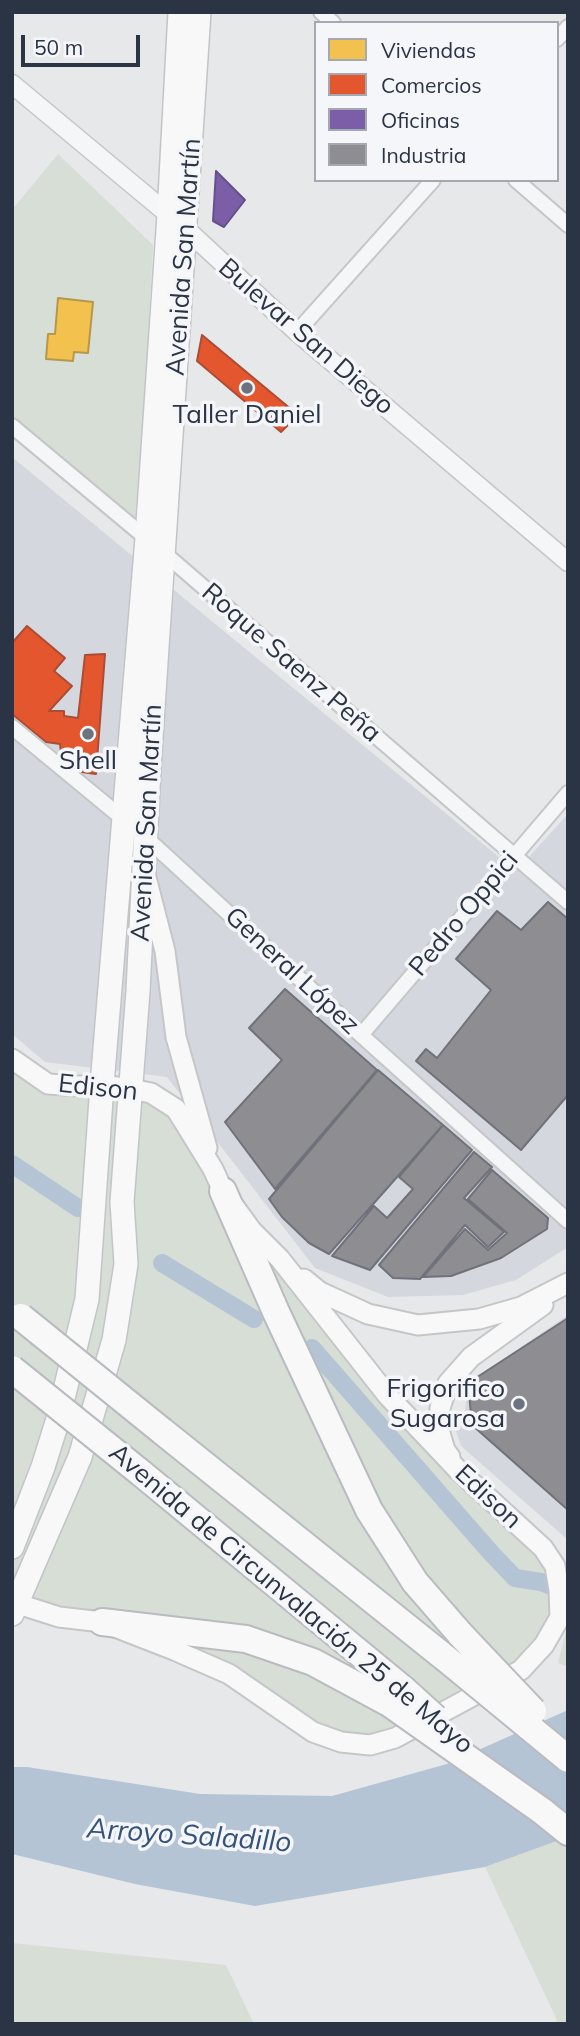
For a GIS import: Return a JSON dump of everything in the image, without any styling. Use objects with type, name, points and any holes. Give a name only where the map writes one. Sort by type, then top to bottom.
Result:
[{"type":"highway","points":[[218,1180],[309,1385],[369,1510],[415,1582],[568,1748]]},
{"type":"highway","name":"Avenida de Circunvalación 25 de Mayo","points":[[16,1314],[568,1759]]},
{"type":"highway","name":"Avenida de Circunvalación 25 de Mayo","points":[[12,1369],[141,1473],[396,1696]]},
{"type":"highway","points":[[102,1622],[246,1639],[313,1662],[396,1696],[568,1832]]},
{"type":"main road","name":"Avenida San Martín","points":[[177,222],[180,12]]},
{"type":"main road","name":"Avenida San Martín","points":[[14,1607],[80,1458],[114,1340],[126,1264],[122,1202],[145,874],[156,545],[177,222],[199,12]]},
{"type":"main road","name":"Avenida San Martín","points":[[12,1547],[43,1467],[58,1419],[87,1299],[124,820],[156,545]]},
{"type":"main road","points":[[145,874],[165,951],[176,1037],[218,1180]]},
{"type":"main road","name":"Edison","points":[[12,1059],[48,1084],[131,1088],[151,1093],[176,1110],[252,1231],[280,1259],[388,1396],[458,1470],[543,1548],[555,1566],[559,1590],[559,1617],[544,1645],[521,1670],[395,1738],[370,1745],[341,1742],[313,1732],[229,1674],[102,1622]]},
{"type":"main road","points":[[280,1259],[320,1292],[368,1314],[418,1325],[479,1319],[521,1307],[568,1284]]},
{"type":"main road","points":[[458,1470],[445,1450],[439,1430],[440,1408],[448,1383],[471,1357],[530,1316],[568,1284]]},
{"type":"main road","points":[[14,1607],[59,1617],[102,1622]]},
{"type":"street","name":"Bulevar San Diego","points":[[12,84],[177,222],[297,332],[568,562]]},
{"type":"street","points":[[297,332],[431,182]]},
{"type":"street","points":[[518,182],[568,225]]},
{"type":"street","name":"Roque Saenz Peña","points":[[12,426],[156,545],[568,902]]},
{"type":"street","name":"General López","points":[[12,727],[146,837],[361,1035],[568,1220]]},
{"type":"street","name":"Pedro Oppici","points":[[361,1035],[568,793]]},
{"type":"shaded area","points":[[58,154],[153,245],[138,522],[12,422],[12,210]]},
{"type":"shaded area","points":[[12,457],[516,871],[568,814],[568,1247],[516,1280],[463,1295],[388,1297],[315,1268],[167,1077],[45,1062],[12,1034]]},
{"type":"shaded area","points":[[12,1059],[48,1084],[151,1093],[331,1324],[543,1548],[559,1590],[544,1645],[395,1738],[341,1742],[229,1674],[12,1602]]},
{"type":"shaded area","name":"Frigorifico Sugarosa","points":[[568,1315],[568,1540],[461,1446],[456,1431],[464,1421],[468,1383]]},
{"type":"shaded area","points":[[568,1623],[568,1667],[558,1663]]},
{"type":"shaded area","points":[[568,1837],[568,2024],[557,2024],[485,1867]]},
{"type":"shaded area","points":[[12,1943],[226,1965],[254,2024],[12,2024]]},
{"type":"water","name":"Arroyo Saladillo","points":[[568,1710],[568,1837],[485,1867],[255,1906],[135,1884],[12,1854],[12,1767],[27,1767],[200,1794],[332,1796],[447,1764]]},
{"type":"building: Viviendas","points":[[58,298],[93,302],[88,353],[74,352],[73,361],[46,359],[48,334],[55,334]]},
{"type":"building: Comercios","name":"Taller Daniel","points":[[202,335],[298,415],[281,432],[197,361]]},
{"type":"building: Comercios","points":[[27,626],[65,658],[54,671],[72,686],[49,711],[64,711],[64,716],[78,718],[85,655],[105,654],[96,774],[74,771],[76,762],[62,762],[60,744],[46,742],[12,714],[12,643]]},
{"type":"building: Oficinas","points":[[216,171],[245,200],[224,227],[213,221]]},
{"type":"building: Industria","points":[[548,902],[568,919],[568,1095],[521,1150],[416,1061],[426,1049],[437,1058],[491,990],[456,959],[497,911],[521,930]]},
{"type":"building: Industria","points":[[285,989],[377,1070],[275,1189],[225,1122],[282,1060],[249,1028]]},
{"type":"building: Industria","points":[[378,1070],[443,1125],[329,1254],[309,1243],[282,1217],[269,1199]]},
{"type":"building: Industria","points":[[443,1125],[472,1150],[370,1270],[332,1256],[374,1206],[387,1218],[413,1189],[399,1177]]},
{"type":"building: Industria","points":[[474,1152],[492,1167],[464,1198],[504,1232],[488,1247],[465,1225],[420,1279],[393,1278],[379,1265]]},
{"type":"building: Industria","points":[[492,1170],[548,1218],[547,1229],[501,1258],[451,1276],[423,1277],[465,1229],[488,1250],[507,1233],[468,1199]]},
{"type":"building: Industria","name":"Frigorifico Sugarosa","points":[[568,1318],[568,1510],[472,1425],[468,1383]]},
{"type":"waterway","points":[[12,1164],[78,1208]]},
{"type":"waterway","points":[[162,1263],[254,1319]]},
{"type":"waterway","points":[[312,1348],[515,1578],[541,1582],[568,1593]]},
{"type":"place","name":"Taller Daniel","points":[[247,388]]},
{"type":"place","name":"Shell","points":[[88,734]]},
{"type":"place","name":"Frigorifico Sugarosa","points":[[519,1404]]}]
